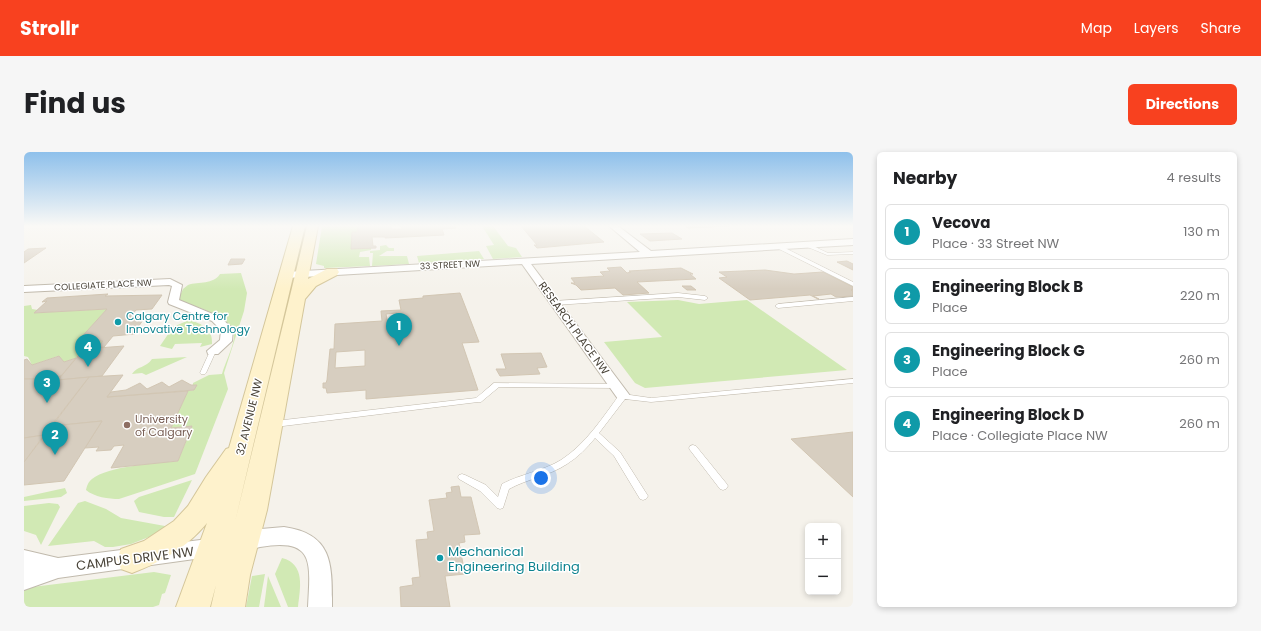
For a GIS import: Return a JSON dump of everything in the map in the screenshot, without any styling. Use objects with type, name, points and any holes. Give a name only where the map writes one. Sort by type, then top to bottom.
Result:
[{"type":"main road","name":"32 AVENUE NW","points":[[228,607],[234,575],[254,510],[297,298],[294,274],[297,247]]},
{"type":"main road","name":"32 AVENUE NW","points":[[193,607],[223,517],[244,441],[263,358],[304,247]]},
{"type":"main road","points":[[297,298],[311,283],[332,272]]},
{"type":"main road","points":[[132,559],[155,550],[184,530],[198,514],[215,484],[244,441]]},
{"type":"street","points":[[640,247],[649,254]]},
{"type":"street","name":"33 STREET NW","points":[[294,274],[757,247]]},
{"type":"street","name":"RESEARCH PLACE NW","points":[[524,261],[623,396]]},
{"type":"street","name":"COLLEGIATE PLACE NW","points":[[24,289],[170,282],[177,285],[176,289]]},
{"type":"street","points":[[172,310],[166,303],[172,291],[176,289]]},
{"type":"street","points":[[176,289],[173,298],[173,302],[175,304],[216,319],[227,329],[226,341],[213,351]]},
{"type":"street","name":"CAMPUS DRIVE NW","points":[[58,568],[212,548],[244,541],[279,536],[295,538],[307,543],[318,558],[321,574],[320,607]]},
{"type":"street","points":[[24,560],[58,568]]},
{"type":"street","points":[[24,580],[58,568]]},
{"type":"lane","points":[[779,247],[853,284]]},
{"type":"lane","points":[[813,247],[827,254],[853,253]]},
{"type":"lane","points":[[555,303],[678,295],[705,298]]},
{"type":"lane","points":[[778,306],[853,299]]},
{"type":"lane","points":[[203,373],[213,351]]},
{"type":"lane","points":[[462,477],[483,488],[500,505],[505,487],[536,475],[564,461],[594,433],[623,396],[651,400],[853,381]]},
{"type":"lane","points":[[271,425],[478,400],[497,385],[616,386]]},
{"type":"lane","points":[[594,433],[617,454],[643,496]]},
{"type":"lane","points":[[693,448],[723,486]]},
{"type":"green space","points":[[319,247],[371,248],[371,250],[360,252],[359,257],[369,257],[370,266],[324,268],[324,266],[316,264]]},
{"type":"green space","points":[[380,247],[394,248],[394,251],[387,251],[379,256],[407,256],[409,264],[372,266],[373,253],[370,253],[370,251],[380,250]]},
{"type":"green space","points":[[487,247],[516,248],[522,257],[493,259]]},
{"type":"green space","points":[[479,251],[484,259],[419,263],[417,256]]},
{"type":"green space","points":[[241,273],[247,293],[244,311],[224,373],[228,389],[195,474],[119,499],[102,497],[86,490],[91,480],[109,471],[146,464],[178,461],[192,427],[171,428],[188,391],[194,390],[196,385],[193,385],[193,383],[209,375],[222,374],[234,338],[233,331],[229,324],[222,318],[213,313],[178,300],[183,289],[188,285],[214,280],[220,274]]},
{"type":"green space","points":[[678,300],[699,304],[747,300],[847,370],[645,388],[635,383],[604,342],[662,337],[627,302]]},
{"type":"green space","points":[[31,305],[32,309],[38,310],[34,313],[107,309],[77,342],[103,341],[97,348],[84,349],[76,358],[64,362],[58,356],[32,365],[28,357],[24,356],[24,306]]},
{"type":"green space","points":[[189,320],[202,325],[209,330],[212,344],[200,347],[202,343],[175,344],[172,349],[160,346],[173,327]]},
{"type":"green space","points":[[187,357],[146,375],[142,373],[132,374],[152,359]]},
{"type":"green space","points":[[192,480],[174,517],[164,517],[139,512],[134,501],[139,497]]},
{"type":"green space","points":[[65,488],[67,493],[61,497],[24,501],[24,497]]},
{"type":"green space","points":[[85,501],[106,509],[121,518],[165,526],[167,530],[131,544],[113,547],[105,547],[94,541],[48,546],[78,503]]},
{"type":"green space","points":[[49,503],[58,504],[60,507],[41,545],[36,535],[24,531],[24,506]]},
{"type":"green space","points":[[282,558],[290,561],[298,571],[300,578],[300,593],[298,607],[288,607],[275,574]]},
{"type":"green space","points":[[154,572],[171,575],[165,593],[162,594],[159,605],[153,607],[24,607],[24,588]]},
{"type":"green space","points":[[265,574],[259,607],[246,607],[252,576]]},
{"type":"green space","points":[[268,576],[281,607],[264,607]]},
{"type":"building","points":[[351,247],[376,247],[376,248],[351,249]]},
{"type":"building","points":[[46,248],[24,263],[24,252],[28,249]]},
{"type":"building","points":[[231,259],[245,259],[242,264],[228,265]]},
{"type":"building","points":[[847,261],[853,264],[853,270],[837,262]]},
{"type":"building","points":[[621,267],[627,273],[631,272],[629,271],[681,268],[693,274],[690,274],[696,279],[637,282],[649,293],[623,295],[615,288],[581,290],[576,285],[571,283],[575,283],[571,278],[604,276],[600,272],[610,271],[607,268]]},
{"type":"building","points":[[765,270],[794,274],[823,272],[853,287],[853,290],[851,290],[853,291],[853,296],[836,297],[831,294],[813,296],[819,299],[810,295],[750,300],[719,278],[727,277],[719,272]]},
{"type":"building","points":[[682,286],[691,286],[696,290],[687,290]]},
{"type":"building","points":[[460,293],[479,342],[462,343],[478,390],[366,399],[366,390],[327,393],[326,388],[323,388],[323,383],[326,383],[327,380],[330,349],[334,349],[335,324],[382,321],[381,311],[401,310],[399,300],[423,298],[423,296]],"holes":[[[397,313],[398,323],[388,324],[386,314]],[[365,350],[365,366],[335,368],[336,352]]]},
{"type":"building","name":"Calgary Centre for Innovative Technology","points":[[108,294],[105,296],[162,295],[152,309],[136,310],[130,317],[146,316],[138,327],[141,327],[135,334],[113,336],[104,347],[97,348],[103,341],[77,342],[107,309],[34,313],[47,301],[42,302],[47,298]]},
{"type":"building","points":[[124,346],[102,376],[58,380],[84,349]]},
{"type":"building","points":[[541,353],[547,367],[537,368],[540,374],[500,376],[496,369],[506,369],[501,354]]},
{"type":"building","points":[[59,356],[64,362],[76,358],[61,376],[52,379],[24,379],[24,360],[27,359],[32,365]]},
{"type":"building","points":[[123,375],[107,397],[188,391],[171,428],[192,426],[178,461],[111,468],[124,445],[114,446],[111,450],[96,451],[99,447],[85,448],[102,421],[52,426],[89,377]]},
{"type":"building","points":[[61,376],[58,380],[89,377],[44,435],[24,438],[24,379],[52,379]]},
{"type":"building","points":[[182,380],[191,385],[197,385],[194,390],[107,397],[111,392],[126,390],[140,383],[147,389],[162,382],[169,387]]},
{"type":"building","points":[[102,421],[64,481],[24,485],[24,462],[52,426]]},
{"type":"building","points":[[853,432],[853,497],[791,439]]},
{"type":"building","points":[[44,435],[24,462],[24,438]]},
{"type":"building","name":"Mechanical Engineering Building","points":[[459,486],[461,497],[471,497],[480,534],[464,535],[465,542],[459,543],[465,574],[445,576],[450,607],[401,607],[400,587],[413,585],[412,578],[420,577],[416,540],[428,539],[427,532],[434,531],[429,500],[447,498],[446,493],[452,492],[451,487]]},
{"type":"place","name":"Calgary Centre for Innovative Technology","points":[[118,322]]},
{"type":"place","name":"Vecova","points":[[399,346]]},
{"type":"place","name":"Engineering Block D","points":[[88,367]]},
{"type":"place","name":"Engineering Block G","points":[[47,403]]},
{"type":"place","name":"University of Calgary","points":[[127,425]]},
{"type":"place","name":"Engineering Block B","points":[[55,455]]},
{"type":"place","name":"Mechanical Engineering Building","points":[[440,558]]}]
